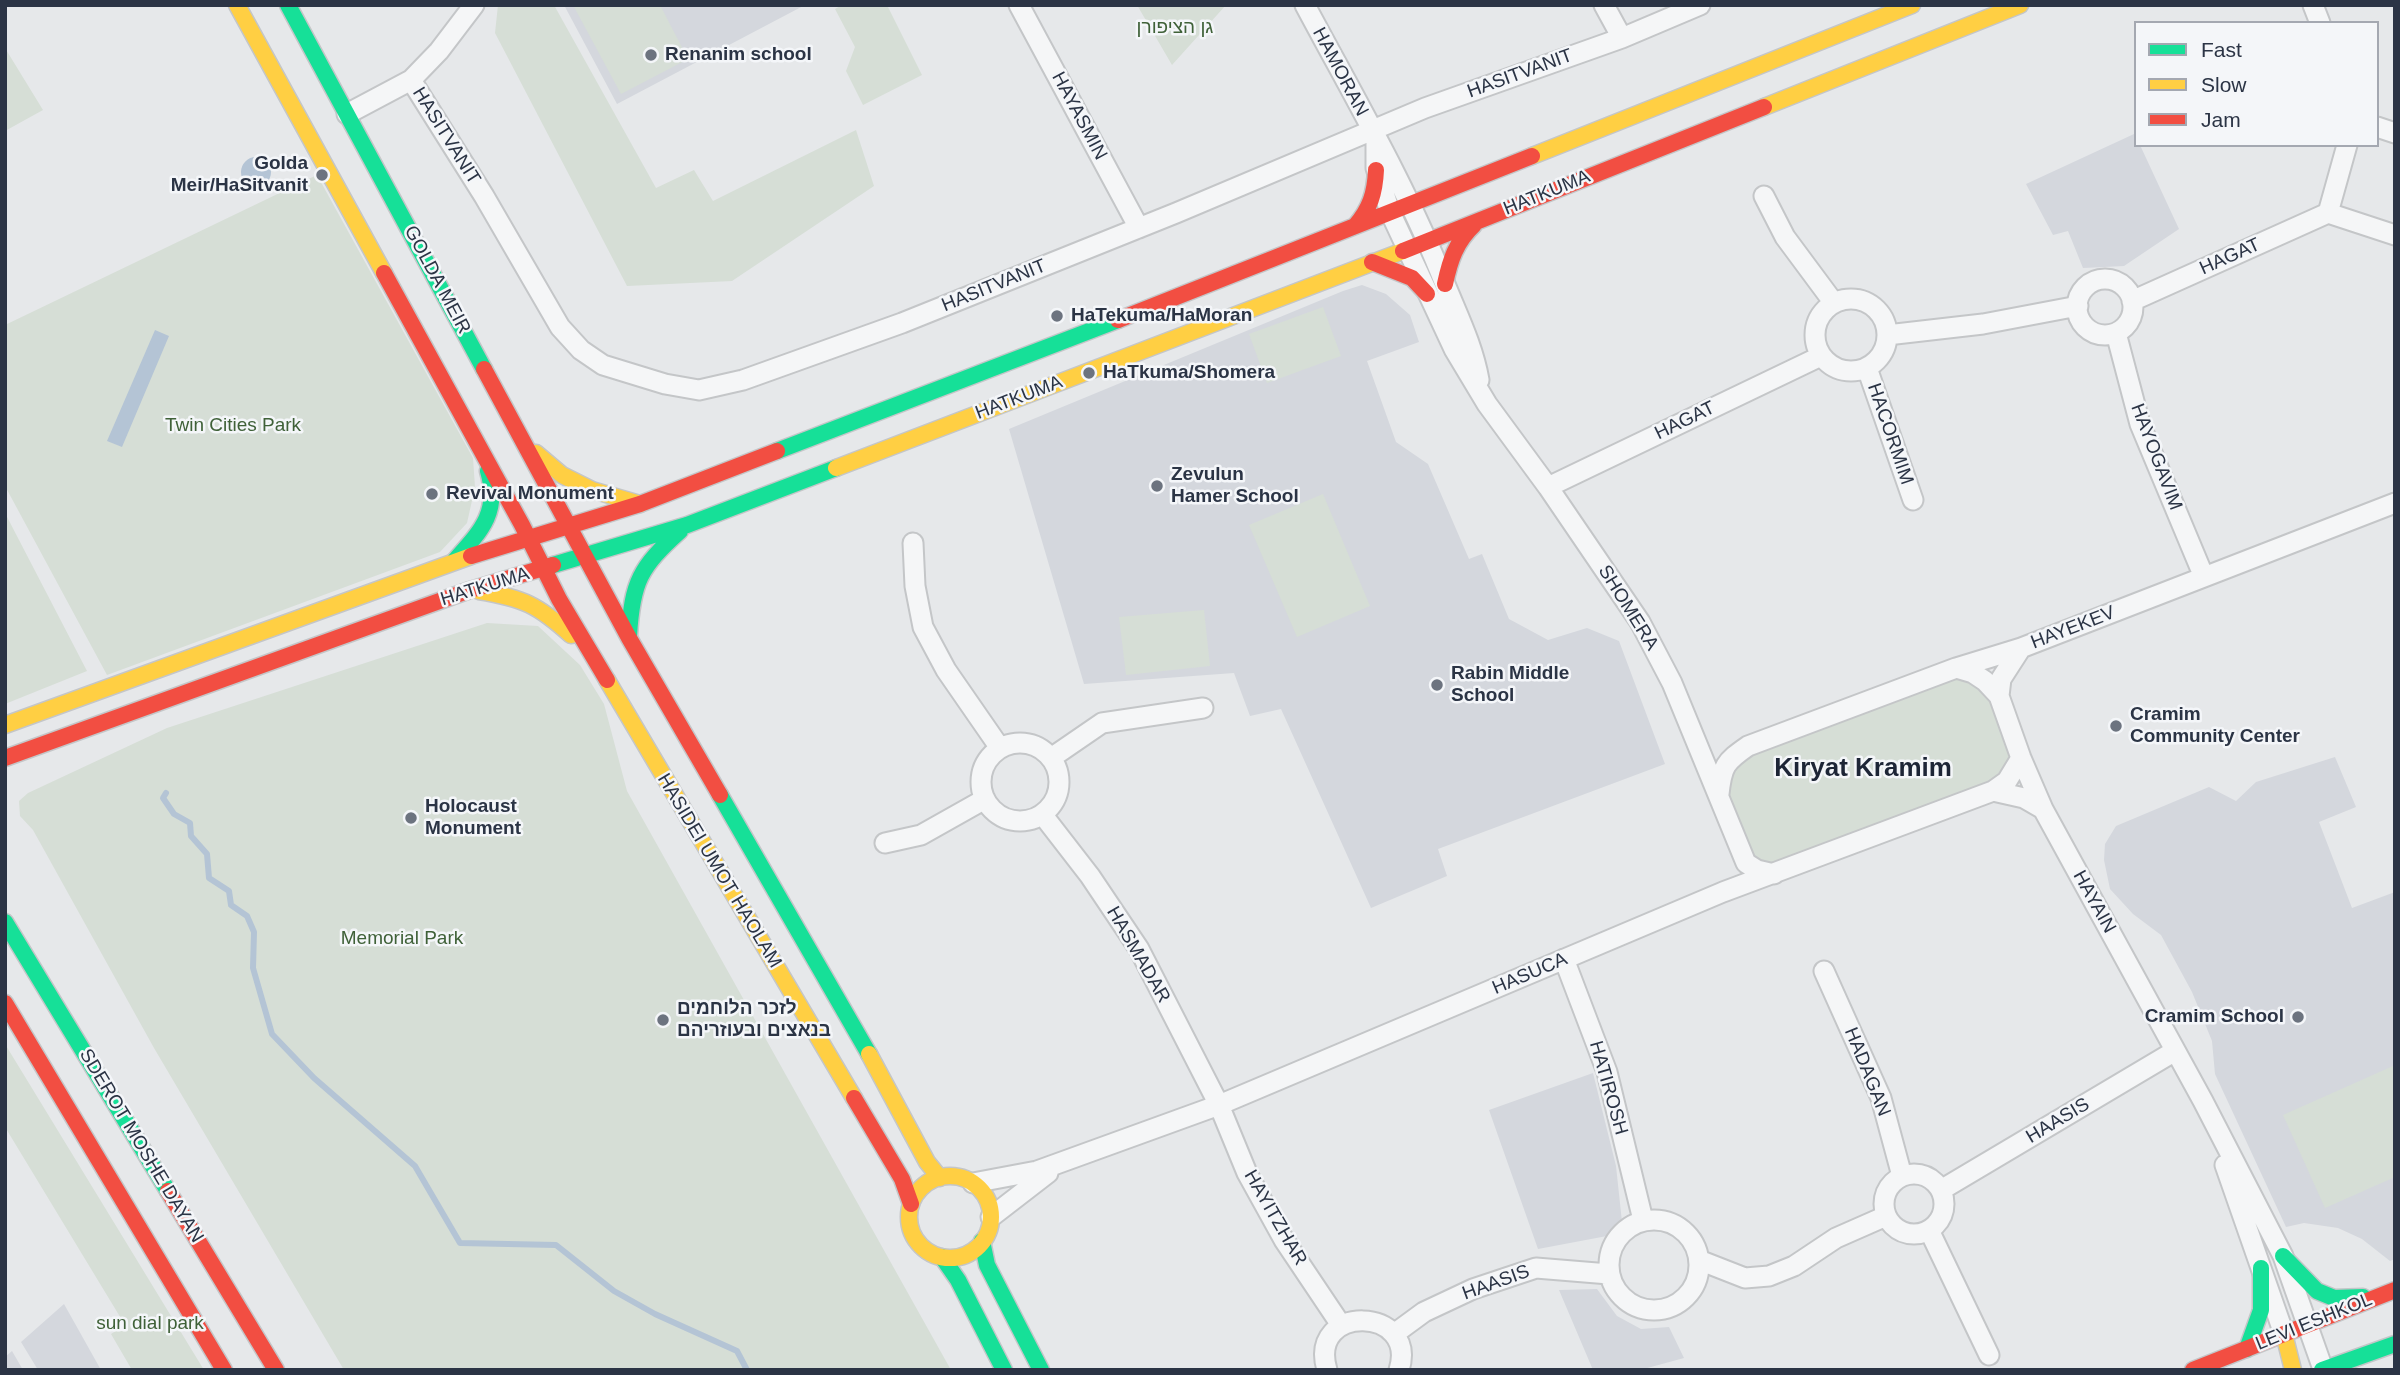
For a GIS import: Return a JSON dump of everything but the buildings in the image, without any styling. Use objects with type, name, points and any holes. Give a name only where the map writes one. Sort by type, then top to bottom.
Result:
[{"type":"street","points":[[237,5],[528,538]]},
{"type":"street","name":"GOLDA MEIR","points":[[288,5],[585,556]]},
{"type":"street","points":[[347,114],[411,80],[439,51],[474,5]]},
{"type":"street","name":"HAYASMIN","points":[[1019,5],[1139,228]]},
{"type":"street","name":"HAMORAN","points":[[1305,5],[1411,203]]},
{"type":"street","points":[[1604,5],[1622,38]]},
{"type":"street","name":"HASITVANIT","points":[[411,80],[560,327],[581,350],[603,365],[665,384],[699,390],[743,380],[902,323],[1374,135],[1425,108],[1622,38],[1700,5]]},
{"type":"street","name":"HATKUMA","points":[[5,725],[454,561],[640,504],[1070,339],[1912,5]]},
{"type":"street","name":"HATKUMA","points":[[5,758],[470,590],[687,526],[1406,250],[2020,5]]},
{"type":"street","name":"HAMORAN","points":[[1374,135],[1376,170],[1390,212]]},
{"type":"street","points":[[2346,147],[2328,212],[2395,235]]},
{"type":"street","points":[[1355,226],[1368,212],[1375,190],[1376,170]]},
{"type":"street","points":[[1764,196],[1785,237],[1834,303]]},
{"type":"street","name":"SHOMERA","points":[[1411,203],[1471,346],[1481,391]]},
{"type":"street","name":"SHOMERA","points":[[1390,212],[1454,349],[1487,404],[1548,487],[1640,622],[1672,683],[1746,863],[1757,870],[1774,874]]},
{"type":"street","name":"HAGAT","points":[[2132,300],[2328,212]]},
{"type":"street","points":[[1446,284],[1449,263],[1458,240],[1476,222]]},
{"type":"street","points":[[1372,262],[1412,278],[1427,294]]},
{"type":"street","points":[[2107,279],[2123,286],[2132,300],[2132,316],[2123,329],[2116,333],[2098,334],[2082,324],[2078,306],[2084,290],[2090,284],[2107,279]]},
{"type":"street","points":[[1846,299],[1870,304],[1885,323],[1887,335],[1882,355],[1867,368],[1847,371],[1837,369],[1821,356],[1816,345],[1815,332],[1824,310],[1846,299]]},
{"type":"street","points":[[1887,335],[1983,324],[2078,306]]},
{"type":"street","name":"HAYOGAVIM","points":[[2116,333],[2140,424],[2204,577]]},
{"type":"street","name":"HAGAT","points":[[1548,487],[1821,356]]},
{"type":"street","name":"HACORMIM","points":[[1867,368],[1913,500]]},
{"type":"street","points":[[525,443],[562,475],[592,490],[640,504]]},
{"type":"street","points":[[454,561],[475,537],[488,513],[493,488],[482,453]]},
{"type":"street","name":"HAYEKEV","points":[[1695,737],[1710,747],[1724,749],[1748,746],[1955,668],[2021,648],[2395,503]]},
{"type":"street","points":[[629,638],[631,599],[638,577],[654,554],[687,526]]},
{"type":"street","name":"HASIDEI UMOT HAOLAM","points":[[528,538],[648,752],[902,1180],[911,1204],[910,1227],[915,1237],[922,1247],[942,1257],[958,1280],[1004,1370]]},
{"type":"street","points":[[913,543],[915,586],[923,626],[946,670],[1000,748]]},
{"type":"street","name":"HASIDEI UMOT HAOLAM","points":[[585,556],[629,638],[890,1091],[928,1163],[940,1178]]},
{"type":"street","points":[[470,590],[511,596],[546,612],[596,658]]},
{"type":"street","points":[[1999,696],[2001,680],[2021,648]]},
{"type":"street","name":"HAYAIN","points":[[1955,668],[1973,673],[1999,696],[2043,809],[2203,1101],[2283,1256],[2322,1370]]},
{"type":"street","points":[[1051,758],[1102,723],[1203,709]]},
{"type":"street","points":[[1011,744],[1033,745],[1051,758],[1060,782],[1052,806],[1030,820],[1017,821],[993,810],[985,799],[982,772],[986,762],[1000,748],[1011,744]]},
{"type":"street","name":"HAYEKEV","points":[[1719,795],[1721,772],[1730,759],[1748,746]]},
{"type":"street","name":"HASUCA","points":[[973,1183],[1037,1171],[1219,1105],[1723,892],[1993,791],[2007,781],[2021,758]]},
{"type":"street","points":[[1993,791],[2024,798],[2043,809]]},
{"type":"street","points":[[885,843],[921,835],[985,799]]},
{"type":"street","name":"HASMADAR","points":[[1042,814],[1090,876],[1139,949],[1219,1105]]},
{"type":"street","name":"SHOMERA","points":[[1723,892],[1736,872],[1737,845]]},
{"type":"street","name":"SDEROT MOSHE DAYAN","points":[[5,922],[276,1370]]},
{"type":"street","name":"HATIROSH","points":[[1564,960],[1607,1072],[1643,1220]]},
{"type":"street","name":"HADAGAN","points":[[1824,971],[1881,1098],[1902,1176]]},
{"type":"street","points":[[5,1003],[225,1370]]},
{"type":"street","name":"HAASIS","points":[[1941,1190],[2175,1051]]},
{"type":"street","name":"HAYAIN","points":[[2203,1101],[2284,1334]]},
{"type":"street","name":"HAYITZHAR","points":[[1219,1105],[1247,1173],[1278,1229],[1341,1325]]},
{"type":"street","name":"HASUCA","points":[[990,1217],[1037,1179],[1068,1160]]},
{"type":"street","points":[[1920,1174],[1928,1177],[1941,1190],[1943,1212],[1938,1223],[1929,1230],[1909,1234],[1892,1225],[1886,1216],[1885,1193],[1889,1186],[1902,1176],[1920,1174]]},
{"type":"street","points":[[911,1204],[924,1185],[940,1178],[961,1177],[982,1192],[988,1204],[989,1230],[982,1241],[963,1255],[942,1257]]},
{"type":"street","points":[[1699,1260],[1745,1278],[1769,1276],[1794,1266],[1836,1238],[1886,1216]]},
{"type":"street","points":[[1658,1219],[1673,1223],[1686,1232],[1695,1245],[1699,1260],[1698,1275],[1692,1290],[1682,1301],[1653,1311],[1638,1308],[1625,1300],[1615,1289],[1609,1274],[1608,1260],[1615,1241],[1630,1226],[1643,1220],[1658,1219]]},
{"type":"street","points":[[1929,1230],[1989,1355]]},
{"type":"street","points":[[982,1241],[987,1265],[1041,1370]]},
{"type":"street","points":[[2283,1256],[2317,1291],[2334,1298],[2378,1296]]},
{"type":"street","name":"HAASIS","points":[[1394,1334],[1424,1312],[1473,1290],[1536,1268],[1609,1274]]},
{"type":"street","points":[[2247,1349],[2261,1315],[2261,1268]]},
{"type":"street","name":"LEVI ESHKOL","points":[[2193,1370],[2395,1290]]},
{"type":"street","points":[[1327,1370],[1325,1363],[1328,1341],[1341,1325],[1363,1319],[1375,1321],[1394,1334],[1401,1354],[1399,1370]]},
{"type":"street","points":[[2284,1334],[2293,1370]]},
{"type":"street","points":[[2322,1370],[2395,1345]]},
{"type":"street","points":[[2370,1370],[2395,1345]]},
{"type":"shaded area","name":"Renanim school","points":[[564,5],[805,5],[617,104]]},
{"type":"shaded area","points":[[2134,134],[2134,147],[2141,147],[2179,229],[2124,266],[2083,268],[2068,231],[2053,235],[2026,184]]},
{"type":"shaded area","points":[[1362,285],[1386,294],[1410,315],[1419,342],[1367,361],[1396,442],[1428,464],[1469,559],[1482,554],[1509,619],[1548,640],[1587,628],[1619,641],[1665,764],[1438,849],[1447,876],[1371,908],[1281,709],[1250,716],[1234,673],[1084,684],[1009,429]]},
{"type":"shaded area","name":"Cramim School","points":[[2335,757],[2356,807],[2319,822],[2352,908],[2395,892],[2395,1259],[2390,1261],[2362,1239],[2338,1228],[2304,1223],[2286,1227],[2215,1074],[2212,1041],[2192,992],[2161,935],[2133,914],[2110,889],[2104,860],[2105,844],[2116,826],[2209,787],[2236,801],[2256,782]]},
{"type":"shaded area","points":[[1593,1073],[1616,1166],[1622,1222],[1607,1236],[1538,1249],[1489,1110]]},
{"type":"shaded area","points":[[1597,1289],[1617,1316],[1641,1329],[1669,1327],[1684,1358],[1640,1370],[1593,1370],[1559,1290]]},
{"type":"shaded area","points":[[64,1304],[101,1370],[38,1370],[21,1342]]},
{"type":"shaded area","points":[[12,1351],[23,1370],[5,1370],[5,1357]]},
{"type":"green space","points":[[498,5],[554,5],[656,188],[694,170],[713,201],[856,130],[874,186],[732,281],[627,286],[495,33]]},
{"type":"green space","points":[[573,5],[660,5],[688,59],[621,94]]},
{"type":"green space","points":[[842,5],[887,5],[922,75],[863,105],[846,71],[855,47],[835,9]]},
{"type":"green space","name":"גן הציפורן","points":[[1137,5],[1226,5],[1172,65]]},
{"type":"green space","points":[[5,48],[43,110],[5,131]]},
{"type":"green space","name":"Twin Cities Park","points":[[317,175],[473,458],[475,487],[467,523],[440,552],[107,675],[5,486],[5,325]]},
{"type":"green space","points":[[1323,307],[1341,356],[1267,383],[1249,334]]},
{"type":"green space","points":[[1323,494],[1370,606],[1297,637],[1249,525]]},
{"type":"green space","points":[[5,513],[87,671],[5,704]]},
{"type":"green space","points":[[1204,610],[1210,666],[1126,675],[1119,617]]},
{"type":"green space","name":"Memorial Park","points":[[487,623],[538,626],[580,665],[604,704],[627,791],[951,1370],[344,1370],[154,1048],[33,830],[20,816],[19,801],[28,793],[167,728]]},
{"type":"green space","points":[[1956,668],[1999,696],[2015,771],[1774,874],[1746,863],[1721,772],[1730,759]]},
{"type":"green space","name":"sun dial park","points":[[5,1044],[204,1370],[132,1370],[111,1334],[125,1325],[5,1127]]},
{"type":"green space","points":[[2393,1066],[2395,1177],[2325,1208],[2283,1115]]},
{"type":"water","points":[[256,157],[267,161],[271,172],[267,183],[256,187],[245,183],[241,172],[245,161]]},
{"type":"water","points":[[155,330],[169,336],[122,447],[107,441]]},
{"type":"waterway","points":[[166,793],[163,798],[174,814],[190,823],[191,836],[207,854],[209,878],[229,891],[231,905],[247,916],[254,932],[253,968],[272,1034],[314,1078],[415,1166],[460,1243],[556,1245],[614,1291],[655,1314],[737,1351],[747,1370]]},
{"type":"traffic: fast","points":[[288,5],[484,369]]},
{"type":"traffic: fast","points":[[777,451],[1118,320]]},
{"type":"traffic: fast","points":[[553,565],[687,525],[836,468]]},
{"type":"traffic: fast","points":[[455,560],[473,540],[490,510],[492,498],[488,471]]},
{"type":"traffic: fast","points":[[629,636],[633,602],[641,577],[656,555],[680,531]]},
{"type":"traffic: fast","points":[[720,795],[869,1054]]},
{"type":"traffic: fast","points":[[5,922],[168,1191]]},
{"type":"traffic: fast","points":[[982,1241],[987,1265],[1041,1370]]},
{"type":"traffic: fast","points":[[2283,1256],[2317,1291],[2334,1298],[2363,1297]]},
{"type":"traffic: fast","points":[[942,1257],[958,1280],[1004,1370]]},
{"type":"traffic: fast","points":[[2247,1349],[2261,1310],[2261,1268]]},
{"type":"traffic: fast","points":[[2322,1370],[2395,1344]]},
{"type":"traffic: slow","points":[[237,5],[384,273]]},
{"type":"traffic: slow","points":[[1532,156],[1912,5]]},
{"type":"traffic: slow","points":[[1764,107],[2020,5]]},
{"type":"traffic: slow","points":[[836,468],[1403,251]]},
{"type":"traffic: slow","points":[[536,453],[562,475],[592,490],[640,504]]},
{"type":"traffic: slow","points":[[5,725],[471,556]]},
{"type":"traffic: slow","points":[[479,591],[529,604],[549,616],[571,635]]},
{"type":"traffic: slow","points":[[607,680],[854,1098]]},
{"type":"traffic: slow","points":[[869,1054],[927,1162],[940,1178]]},
{"type":"traffic: slow","points":[[950,1176],[966,1180],[979,1188],[987,1201],[991,1217],[987,1233],[979,1246],[966,1254],[950,1258],[934,1254],[921,1246],[913,1233],[909,1217],[913,1201],[921,1188],[934,1180],[950,1176]]},
{"type":"traffic: slow","points":[[2284,1334],[2293,1370]]},
{"type":"traffic: jam","points":[[1403,251],[1764,107]]},
{"type":"traffic: jam","points":[[1118,320],[1532,156]]},
{"type":"traffic: jam","points":[[1355,226],[1371,200],[1376,170]]},
{"type":"traffic: jam","points":[[1445,284],[1455,252],[1474,225]]},
{"type":"traffic: jam","points":[[1372,262],[1412,278],[1427,294]]},
{"type":"traffic: jam","points":[[384,273],[522,525],[559,599],[607,680]]},
{"type":"traffic: jam","points":[[484,369],[629,638],[720,795]]},
{"type":"traffic: jam","points":[[471,556],[640,504],[777,451]]},
{"type":"traffic: jam","points":[[5,758],[470,590],[553,565]]},
{"type":"traffic: jam","points":[[5,1003],[224,1370]]},
{"type":"traffic: jam","points":[[854,1098],[902,1179],[911,1204]]},
{"type":"traffic: jam","points":[[168,1191],[276,1370]]},
{"type":"traffic: jam","points":[[2193,1370],[2395,1290]]},
{"type":"place","name":"Renanim school","points":[[651,55]]},
{"type":"place","name":"Golda Meir/HaSitvanit","points":[[322,175]]},
{"type":"place","name":"HaTekuma/HaMoran","points":[[1057,316]]},
{"type":"place","name":"HaTkuma/Shomera","points":[[1089,373]]},
{"type":"place","name":"Zevulun Hamer School","points":[[1157,486]]},
{"type":"place","name":"Revival Monument","points":[[432,494]]},
{"type":"place","name":"Rabin Middle School","points":[[1437,685]]},
{"type":"place","name":"Cramim Community Center","points":[[2116,726]]},
{"type":"place","name":"Holocaust Monument","points":[[411,818]]},
{"type":"place","name":"Cramim School","points":[[2298,1017]]},
{"type":"place","name":"לזכר הלוחמים בנאצים ובעוזריהם","points":[[663,1020]]},
{"type":"district","name":"Kiryat Kramim","points":[[1863,769]]}]
